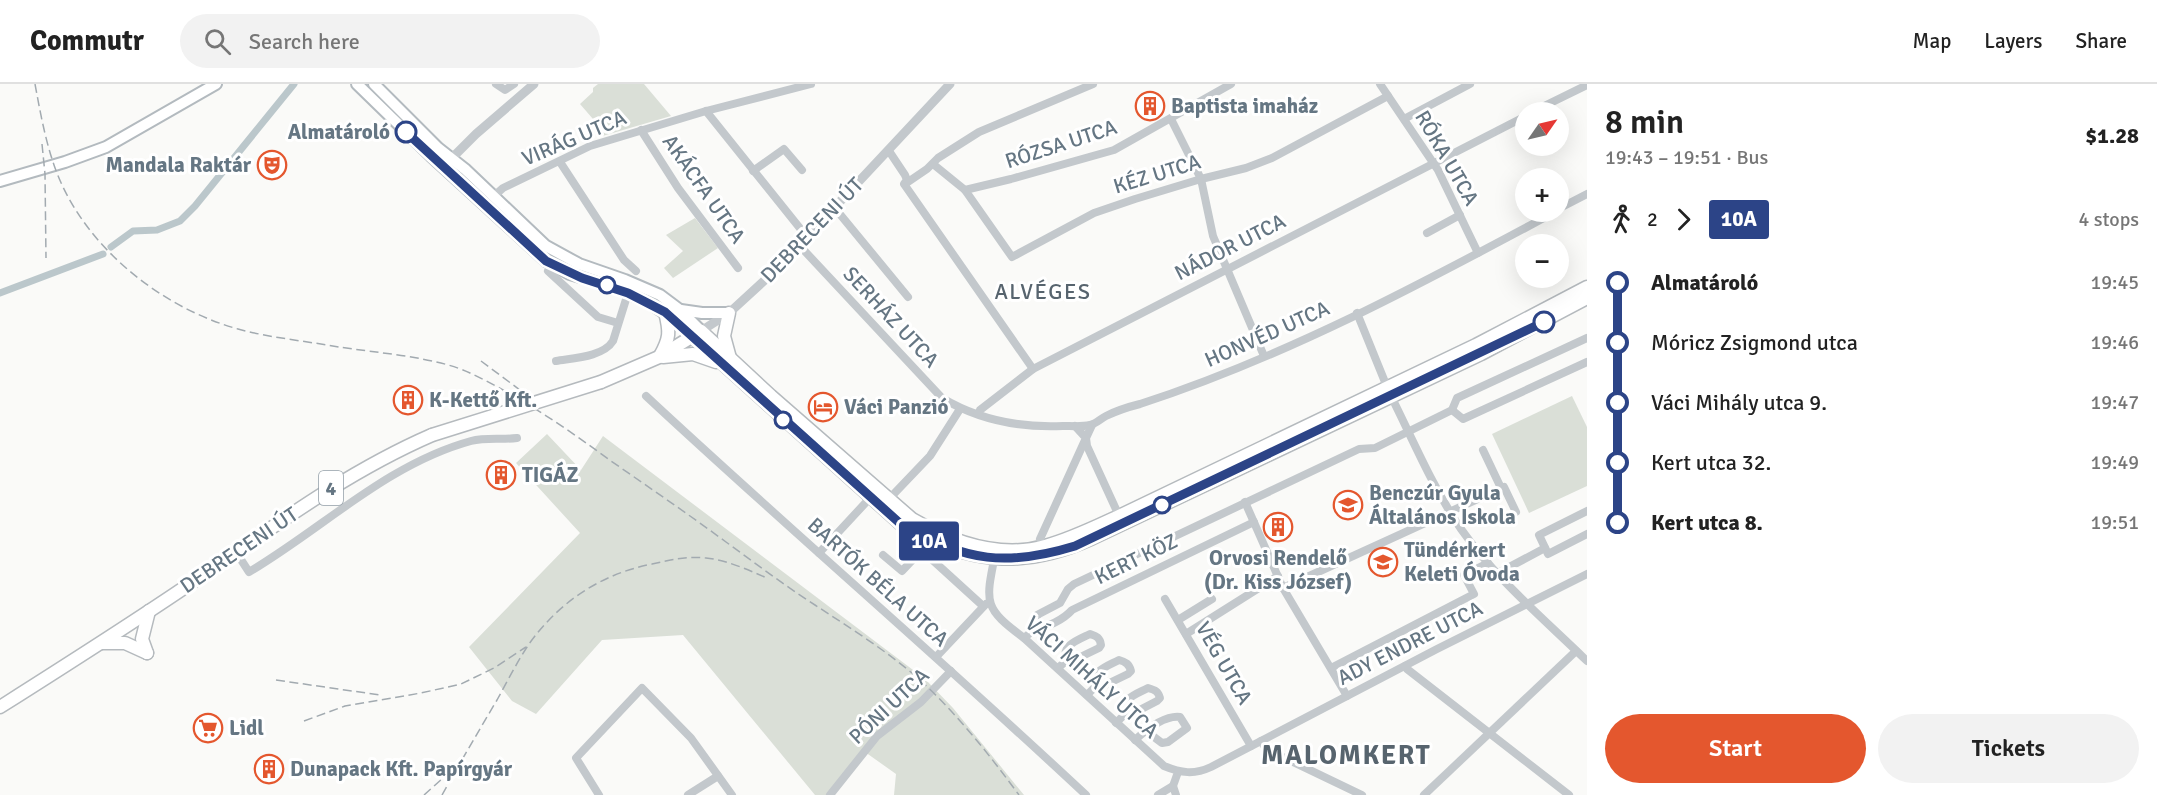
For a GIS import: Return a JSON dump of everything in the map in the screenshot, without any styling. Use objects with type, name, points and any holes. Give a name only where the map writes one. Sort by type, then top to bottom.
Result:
[{"type":"main road","points":[[0,181],[106,147],[216,84]]},
{"type":"main road","points":[[357,84],[447,163],[494,196],[530,232],[555,252],[579,264],[649,290],[680,310],[697,334]]},
{"type":"main road","points":[[374,84],[447,163],[546,261],[582,278],[628,293],[665,312],[697,334]]},
{"type":"main road","name":"4","points":[[697,334],[870,498],[904,527],[958,552],[995,554],[1044,547],[1121,520],[1389,391],[1587,287]]},
{"type":"main road","name":"4","points":[[1389,391],[1481,354],[1587,298]]},
{"type":"main road","points":[[680,310],[702,313],[729,312],[724,336],[727,362]]},
{"type":"main road","points":[[659,357],[668,341],[669,330],[665,312]]},
{"type":"main road","name":"DEBRECENI ÚT","points":[[0,707],[102,643],[365,467],[432,435],[601,382],[659,357],[697,334]]},
{"type":"main road","name":"DEBRECENI ÚT","points":[[659,357],[693,354],[727,362]]},
{"type":"main road","name":"4","points":[[727,362],[912,519],[938,534],[995,554]]},
{"type":"main road","points":[[102,643],[125,643],[147,653],[142,639],[149,611]]},
{"type":"street","points":[[496,84],[505,90],[514,84]]},
{"type":"street","points":[[447,163],[534,84]]},
{"type":"street","name":"VIRÁG UTCA","points":[[494,196],[503,188],[590,146],[706,111],[811,84]]},
{"type":"street","name":"DEBRECENI ÚT","points":[[697,334],[729,312],[756,289],[950,84]]},
{"type":"street","points":[[905,182],[979,132],[1093,84]]},
{"type":"street","name":"RÓZSA UTCA","points":[[964,190],[1114,150],[1231,84]]},
{"type":"street","name":"RÓKA UTCA","points":[[1380,84],[1433,163],[1478,253]]},
{"type":"street","points":[[1404,119],[1470,84]]},
{"type":"street","points":[[1552,102],[1587,85]]},
{"type":"street","name":"KÉZ UTCA","points":[[964,190],[1012,256],[1094,213],[1201,179],[1246,168],[1272,158],[1388,96]]},
{"type":"street","points":[[706,111],[807,237]]},
{"type":"street","points":[[1171,119],[1201,179],[1213,237],[1264,356]]},
{"type":"street","name":"NÁDOR UTCA","points":[[978,414],[980,410],[1033,369],[1515,122]]},
{"type":"street","name":"AKÁCFA UTCA","points":[[641,130],[678,188],[738,268]]},
{"type":"street","points":[[753,171],[784,149],[802,170]]},
{"type":"street","points":[[887,152],[905,182],[1033,369]]},
{"type":"street","points":[[560,162],[624,260],[636,271]]},
{"type":"street","points":[[933,164],[964,190]]},
{"type":"street","name":"HONVÉD UTCA","points":[[1569,204],[1587,194]]},
{"type":"street","points":[[834,207],[908,297]]},
{"type":"street","points":[[1427,233],[1460,215]]},
{"type":"street","name":"HONVÉD UTCA","points":[[978,414],[1010,424],[1041,427],[1092,425],[1118,411],[1197,385],[1358,313],[1535,222]]},
{"type":"street","name":"SERHÁZ UTCA","points":[[800,245],[942,398],[960,409]]},
{"type":"street","points":[[548,271],[598,317],[618,323]]},
{"type":"street","points":[[556,361],[600,352],[609,347],[628,293]]},
{"type":"street","points":[[1358,313],[1389,391],[1432,479],[1461,528],[1488,563],[1587,661]]},
{"type":"street","points":[[1587,338],[1457,398],[1452,410],[1463,418],[1587,362]]},
{"type":"street","name":"BARTÓK BÉLA UTCA","points":[[646,396],[993,707],[1086,795]]},
{"type":"street","points":[[888,500],[930,456],[960,409],[978,414]]},
{"type":"street","name":"KERT KÖZ","points":[[1036,628],[1037,615],[1060,603],[1068,589],[1074,584],[1359,449],[1375,448],[1452,410]]},
{"type":"street","points":[[1040,539],[1092,425]]},
{"type":"street","points":[[1075,426],[1086,438],[1087,446],[1121,520]]},
{"type":"street","points":[[236,552],[249,572],[397,473],[436,454],[472,441],[518,438]]},
{"type":"street","points":[[1483,450],[1516,512]]},
{"type":"street","points":[[1283,588],[1502,488]]},
{"type":"street","points":[[819,553],[870,498]]},
{"type":"street","points":[[1245,502],[1283,588],[1347,696]]},
{"type":"street","points":[[1587,511],[1539,535],[1548,554],[1587,534]]},
{"type":"street","name":"KERT KÖZ","points":[[1024,638],[1036,628],[1041,628],[1067,616],[1072,610],[1254,522]]},
{"type":"street","points":[[1498,573],[1545,548]]},
{"type":"street","name":"VÁCI MIHÁLY UTCA","points":[[883,555],[902,571],[919,553],[927,555],[986,604],[999,619],[1024,638],[1164,766],[1178,772]]},
{"type":"street","points":[[936,657],[986,604],[995,554]]},
{"type":"street","points":[[1331,668],[1474,594],[1464,575],[1488,563]]},
{"type":"street","name":"ADY ENDRE UTCA","points":[[1178,772],[1193,773],[1204,770],[1587,574]]},
{"type":"street","points":[[1186,634],[1278,576]]},
{"type":"street","points":[[1065,597],[1072,610]]},
{"type":"street","name":"VÉG UTCA","points":[[1165,599],[1251,746]]},
{"type":"street","points":[[1178,620],[1212,599]]},
{"type":"street","points":[[1058,669],[1066,661],[1070,662],[1099,648],[1100,640],[1097,636],[1090,634],[1070,644],[1065,653],[1066,661]]},
{"type":"street","points":[[1424,795],[1576,651]]},
{"type":"street","points":[[1087,695],[1095,687],[1099,688],[1128,674],[1131,671],[1130,666],[1119,660],[1099,670],[1094,679],[1095,687]]},
{"type":"street","points":[[1405,666],[1569,795]]},
{"type":"street","name":"PÓNI UTCA","points":[[830,795],[877,736],[921,702],[951,671]]},
{"type":"street","points":[[599,795],[576,758],[642,688],[691,738],[732,795]]},
{"type":"street","points":[[1116,723],[1124,715],[1128,716],[1157,701],[1160,698],[1159,694],[1156,690],[1148,688],[1128,698],[1123,707],[1124,715]]},
{"type":"street","points":[[1135,740],[1146,731],[1173,716],[1180,717],[1187,728],[1168,742],[1162,743],[1146,731]]},
{"type":"street","points":[[1261,741],[1266,749],[1362,795]]},
{"type":"street","points":[[1176,795],[1173,786],[1178,772]]},
{"type":"street","points":[[688,795],[718,776]]},
{"type":"street","points":[[1158,795],[1173,786]]},
{"type":"shaded area","points":[[598,84],[644,84],[671,116],[599,137],[593,119],[580,104]]},
{"type":"shaded area","points":[[695,218],[718,248],[673,278],[664,268],[683,251],[666,235]]},
{"type":"shaded area","points":[[1572,396],[1587,427],[1587,486],[1529,513],[1492,434]]},
{"type":"shaded area","points":[[547,434],[581,470],[603,436],[925,679],[953,708],[1024,795],[894,795],[896,774],[865,752],[826,795],[815,795],[683,635],[602,640],[536,714],[512,701],[469,647],[580,533],[516,463]]},
{"type":"waterway","points":[[111,247],[133,231],[157,230],[180,221],[195,206],[294,84]]},
{"type":"waterway","points":[[0,293],[103,254]]},
{"type":"railway","points":[[35,84],[48,145],[66,194],[83,221],[103,246],[152,288],[209,319],[238,329],[441,363],[489,382],[525,403],[577,437],[907,669],[960,720],[1019,795]]},
{"type":"railway","points":[[42,144],[45,174],[46,258]]},
{"type":"railway","points":[[481,361],[524,393]]},
{"type":"railway","points":[[442,795],[529,644],[554,615],[583,592],[615,575],[665,561],[685,558],[722,561],[767,578]]},
{"type":"railway","points":[[304,721],[345,706],[461,684],[494,668],[526,647]]},
{"type":"railway","points":[[276,680],[380,695]]},
{"type":"railway","points":[[424,795],[443,778],[451,767]]},
{"type":"bus line","name":"10A","points":[[406,132],[546,261],[570,274],[617,288],[665,312],[904,527],[930,541],[976,556],[994,559],[1027,558],[1047,555],[1075,546],[1544,322]]},
{"type":"place","name":"Baptista imaház","points":[[1150,106]]},
{"type":"place","name":"Almatároló","points":[[406,132]]},
{"type":"place","name":"Mandala Raktár","points":[[272,165]]},
{"type":"place","name":"K-Kettő Kft.","points":[[408,400]]},
{"type":"place","name":"Váci Panzió","points":[[823,407]]},
{"type":"place","name":"TIGÁZ","points":[[501,475]]},
{"type":"place","name":"Benczúr Gyula Általános Iskola","points":[[1348,505]]},
{"type":"place","name":"Orvosi Rendelő (Dr. Kiss József)","points":[[1278,527]]},
{"type":"place","name":"Tündérkert Keleti Óvoda","points":[[1383,562]]},
{"type":"place","name":"Lidl","points":[[208,728]]},
{"type":"place","name":"Dunapack Kft. Papírgyár","points":[[269,769]]},
{"type":"district","name":"ALVÉGES","points":[[1043,291]]},
{"type":"district","name":"MALOMKERT","points":[[1346,755]]}]
